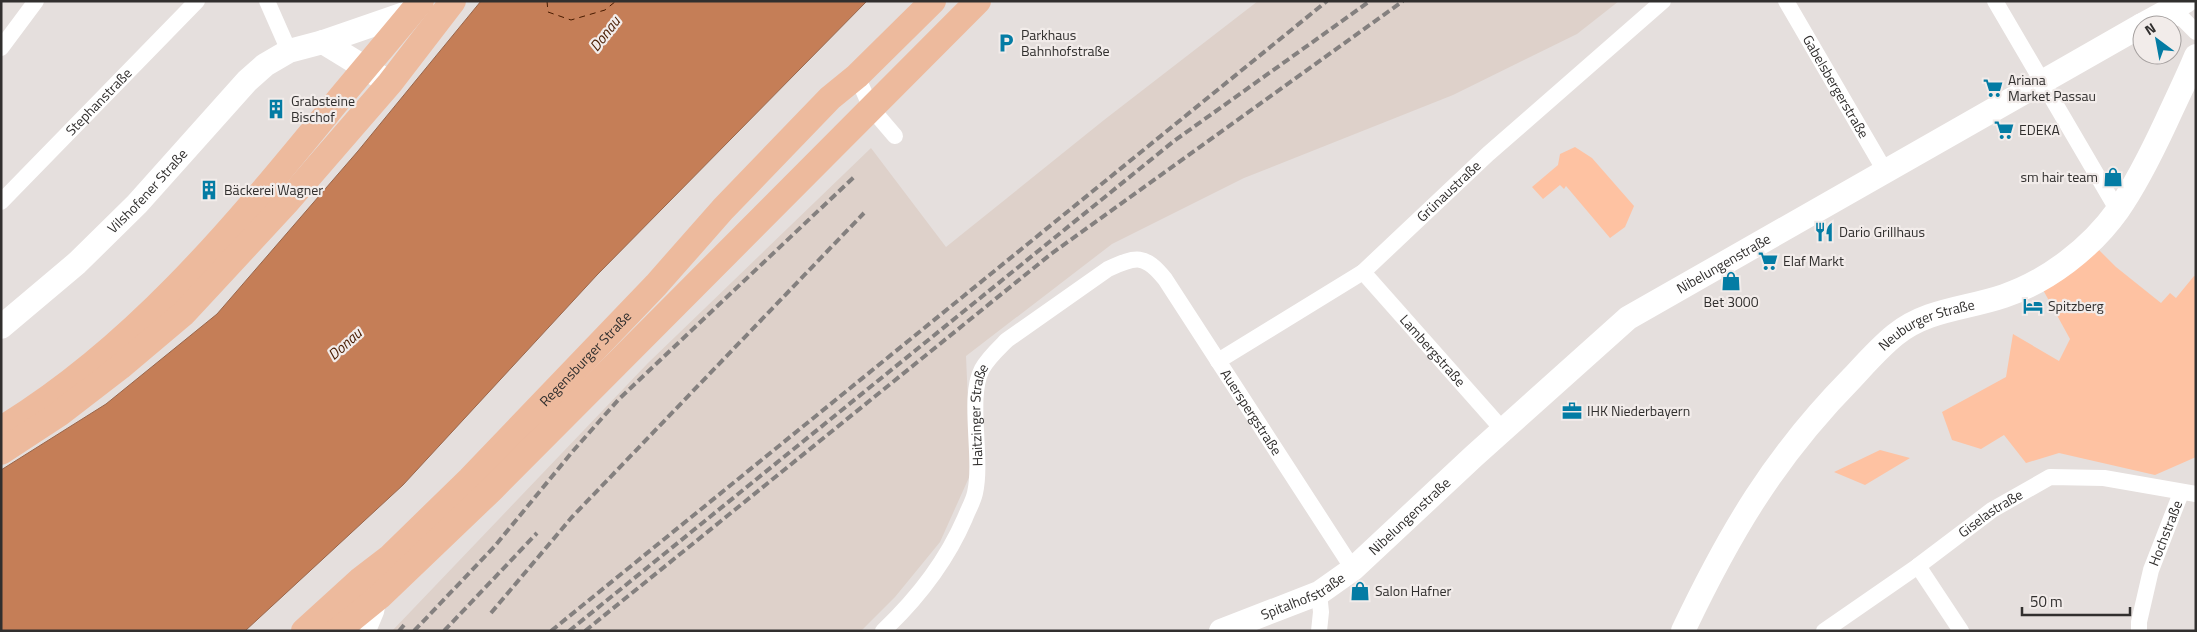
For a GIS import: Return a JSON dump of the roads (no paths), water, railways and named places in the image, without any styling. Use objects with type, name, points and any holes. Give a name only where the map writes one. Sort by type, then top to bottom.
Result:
[{"type":"main road","points":[[1,452],[59,414],[120,367],[184,313],[286,203],[390,83],[453,1]]},
{"type":"main road","name":"Regensburger Straße","points":[[304,631],[360,580],[390,557],[470,479],[656,285],[723,209],[830,98],[857,76],[933,1]]},
{"type":"main road","name":"Regensburger Straße","points":[[337,631],[379,597],[491,490],[978,1]]},
{"type":"main road","points":[[1,429],[50,397],[80,374],[110,350],[169,295],[271,182],[417,6]]},
{"type":"main road","points":[[379,597],[390,557]]},
{"type":"street","points":[[1,48],[36,1]]},
{"type":"street","name":"Stephanstraße","points":[[1,202],[197,1]]},
{"type":"street","points":[[267,1],[289,51]]},
{"type":"street","name":"Grünaustraße","points":[[1218,361],[1363,272],[1488,154],[1663,1]]},
{"type":"street","name":"Gabelsbergerstraße","points":[[1786,1],[1885,171]]},
{"type":"street","points":[[1995,1],[2118,211]]},
{"type":"street","name":"Nibelungenstraße","points":[[2163,14],[2184,2]]},
{"type":"street","name":"Vilshofener Straße","points":[[1,327],[77,263],[130,211],[248,80],[264,65],[289,51],[323,42],[417,6]]},
{"type":"street","points":[[2163,14],[2183,19],[2196,32]]},
{"type":"street","name":"Nibelungenstraße","points":[[1353,569],[1503,430],[1628,318],[2132,31]]},
{"type":"street","points":[[323,42],[390,83]]},
{"type":"street","name":"Neuburger Straße","points":[[1683,631],[1726,543],[1768,476],[1827,402],[1895,335],[1934,313],[2004,296],[2038,281],[2071,258],[2095,236],[2118,211],[2154,147],[2196,56]]},
{"type":"street","points":[[857,76],[871,108],[895,136]]},
{"type":"street","name":"Auerspergstraße","points":[[1144,260],[1154,266],[1165,279],[1353,569]]},
{"type":"street","name":"Haitzinger Straße","points":[[883,631],[928,583],[955,540],[974,495],[979,472],[976,395],[981,370],[992,354],[1006,340],[1108,269],[1126,261],[1144,260]]},
{"type":"street","name":"Lambergstraße","points":[[1363,272],[1503,430]]},
{"type":"street","name":"Giselastraße","points":[[1824,631],[1918,566],[1992,510],[2050,477],[2104,478],[2188,494]]},
{"type":"street","name":"Hochstraße","points":[[2139,631],[2139,622],[2151,570],[2188,494]]},
{"type":"street","points":[[1918,566],[1961,631]]},
{"type":"street","name":"Spitalhofstraße","points":[[1221,631],[1319,593],[1353,569]]},
{"type":"street","points":[[1319,593],[1321,612],[1319,631]]},
{"type":"street","points":[[368,631],[376,612],[379,597]]},
{"type":"water","name":"Donau","points":[[481,1],[867,1],[597,275],[403,485],[245,631],[1,631],[1,470],[106,404],[217,314],[358,151]]},
{"type":"railway","points":[[551,631],[1327,1]]},
{"type":"railway","points":[[569,631],[1174,141],[1370,1]]},
{"type":"railway","points":[[585,631],[1051,254],[1403,1]]},
{"type":"railway","points":[[414,631],[494,547],[573,451],[619,399],[854,177]]},
{"type":"railway","points":[[491,613],[572,517],[864,213]]},
{"type":"railway","points":[[444,631],[537,533]]},
{"type":"railway","points":[[399,631],[404,625]]},
{"type":"place","name":"Parkhaus Bahnhofstraße","points":[[1006,43]]},
{"type":"place","name":"Ariana Market Passau","points":[[1993,88]]},
{"type":"place","name":"Grabsteine Bischof","points":[[276,109]]},
{"type":"place","name":"EDEKA","points":[[2004,130]]},
{"type":"place","name":"sm hair team","points":[[2113,177]]},
{"type":"place","name":"Bäckerei Wagner","points":[[209,190]]},
{"type":"place","name":"Dario Grillhaus","points":[[1824,232]]},
{"type":"place","name":"Elaf Markt","points":[[1768,261]]},
{"type":"place","name":"Bet 3000","points":[[1731,281]]},
{"type":"place","name":"Spitzberg","points":[[2033,306]]},
{"type":"place","name":"IHK Niederbayern","points":[[1572,411]]},
{"type":"place","name":"Salon Hafner","points":[[1360,591]]}]
